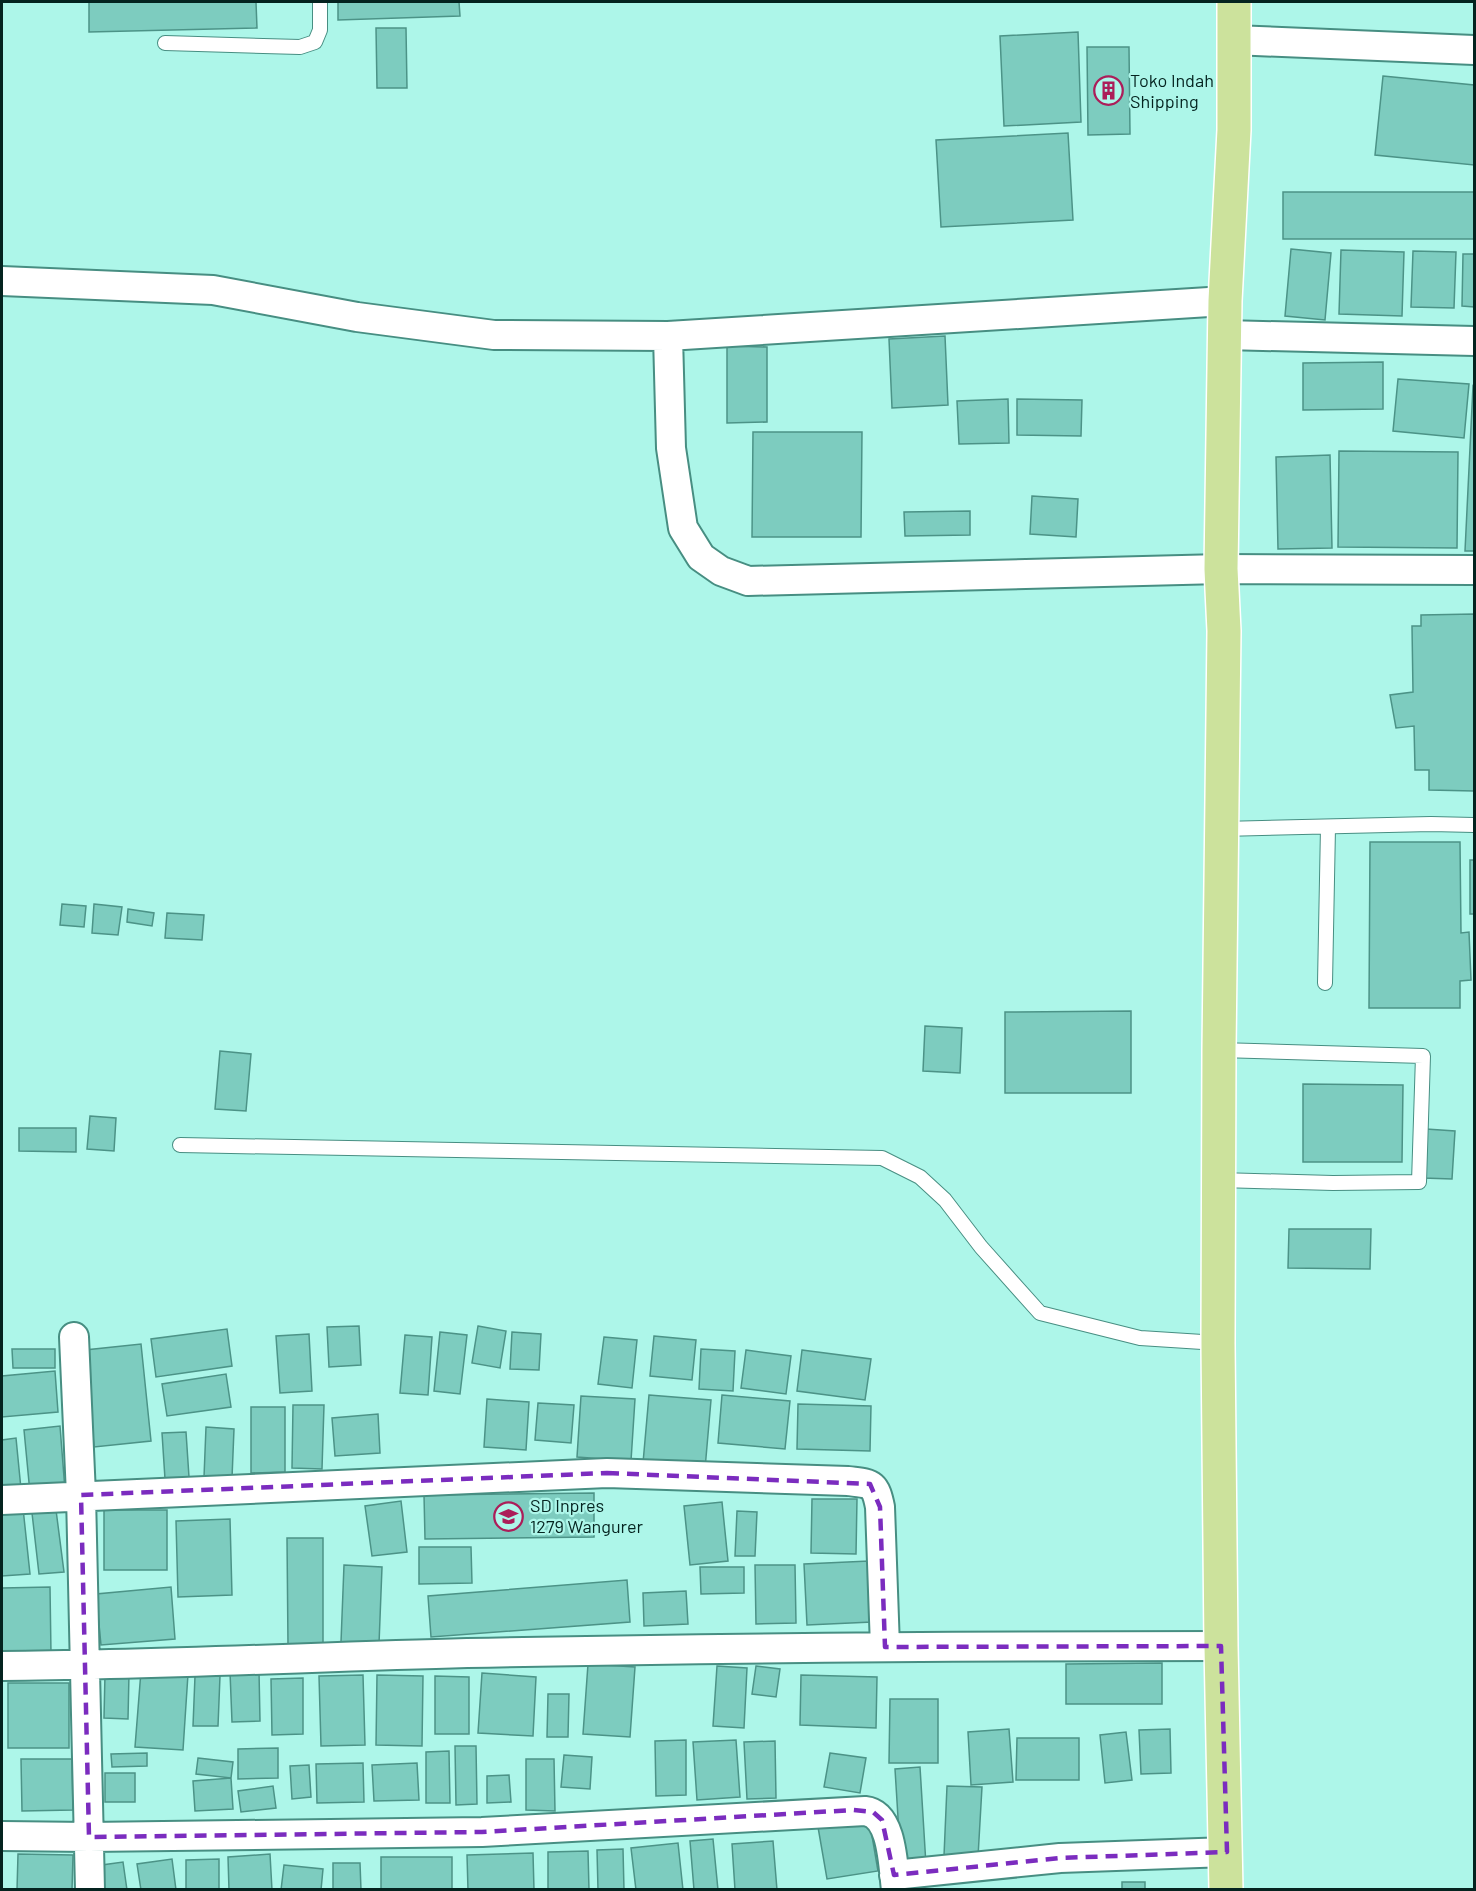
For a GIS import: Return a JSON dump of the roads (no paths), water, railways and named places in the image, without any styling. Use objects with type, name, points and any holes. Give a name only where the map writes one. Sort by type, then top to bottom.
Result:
[{"type":"highway","points":[[1226,1890],[1218,1343],[1224,631],[1221,569],[1225,301],[1234,130],[1234,2]]},
{"type":"street","points":[[1233,40],[1474,50]]},
{"type":"street","points":[[2,281],[213,290],[357,318],[494,335],[668,336],[1225,301]]},
{"type":"street","points":[[1226,335],[1474,341]]},
{"type":"street","points":[[668,336],[671,448],[683,528],[701,557],[722,571],[748,582],[1221,569],[1474,570]]},
{"type":"street","points":[[74,1337],[81,1495],[90,1890]]},
{"type":"street","points":[[2,1500],[607,1473],[848,1481],[870,1484],[877,1491],[880,1507],[885,1647]]},
{"type":"street","points":[[2,1666],[751,1647],[1221,1646]]},
{"type":"street","points":[[2,1836],[89,1838],[483,1832],[853,1810],[873,1812],[882,1820],[887,1831],[895,1882],[1060,1858],[1227,1852]]},
{"type":"lane","points":[[165,44],[300,47],[315,42],[320,30],[320,2]]},
{"type":"lane","points":[[1221,830],[1474,825]]},
{"type":"lane","points":[[1324,983],[1328,827]]},
{"type":"lane","points":[[1219,1050],[1423,1056],[1419,1182],[1333,1183],[1219,1180]]},
{"type":"lane","points":[[180,1145],[882,1158],[920,1177],[945,1200],[981,1247],[1040,1313],[1140,1338],[1218,1343]]},
{"type":"place","name":"Toko Indah Shipping","points":[[1109,91]]},
{"type":"place","name":"SD Inpres 1279 Wangurer","points":[[509,1516]]}]
